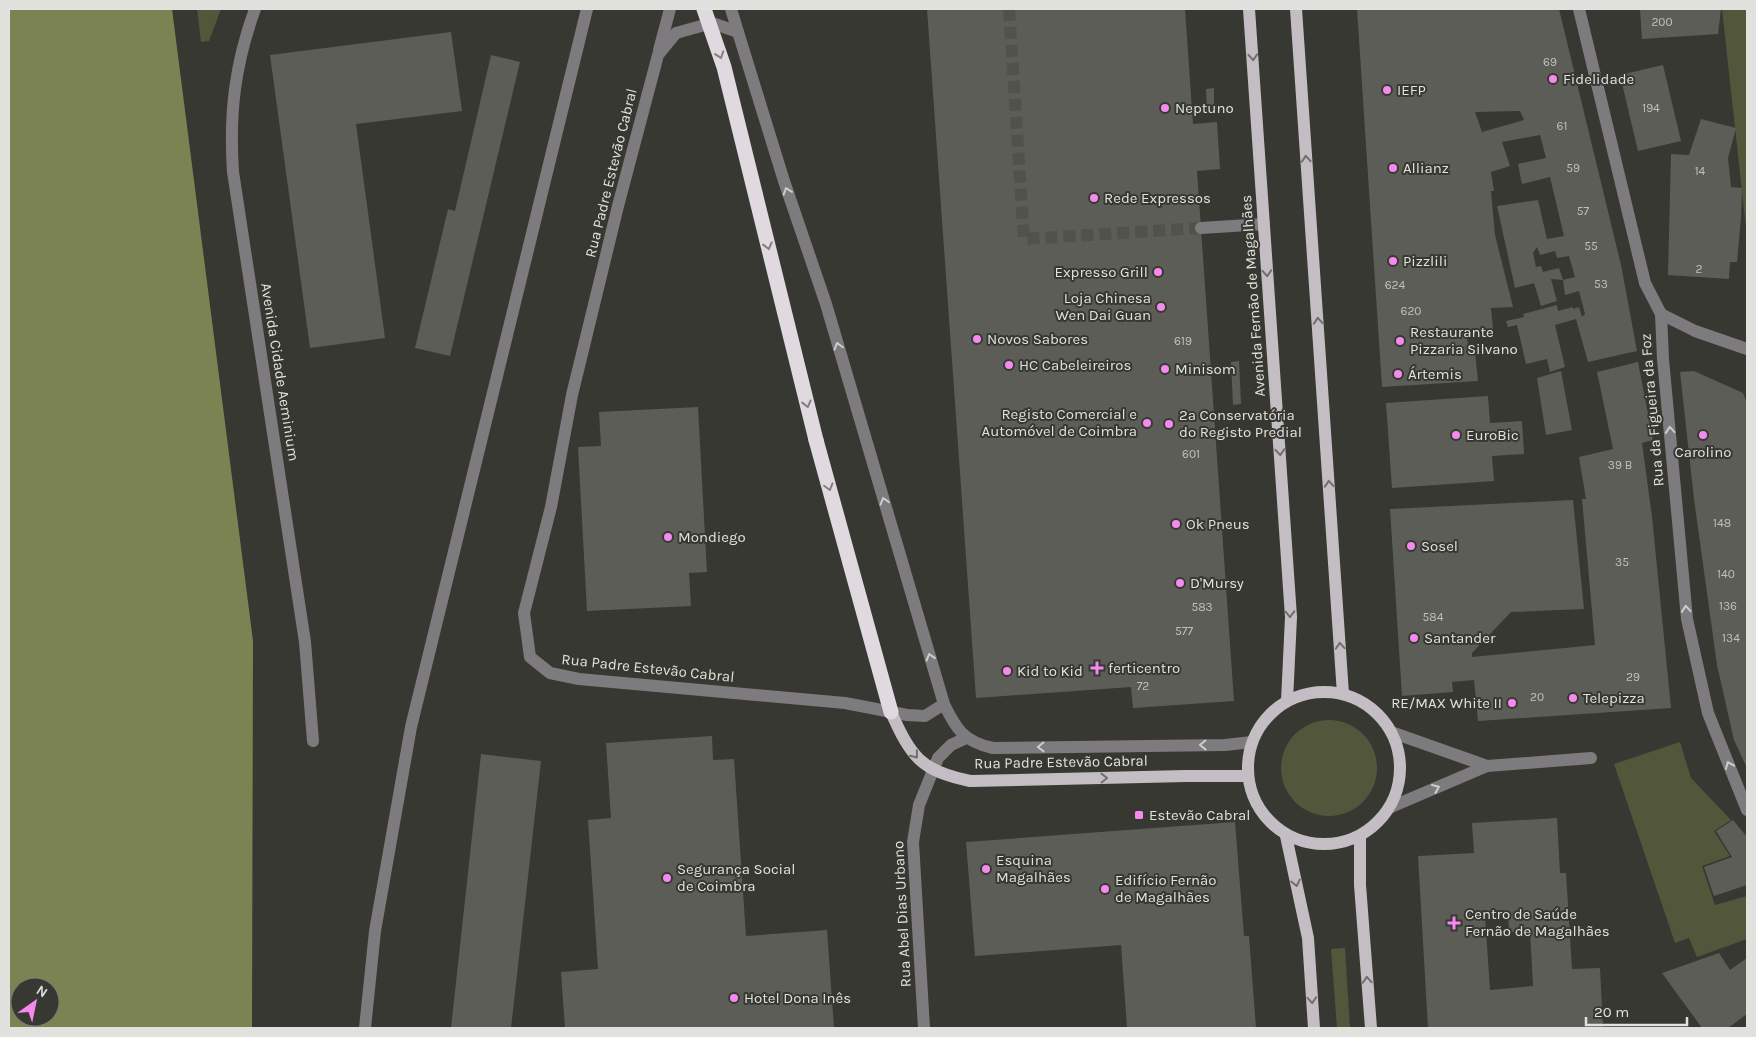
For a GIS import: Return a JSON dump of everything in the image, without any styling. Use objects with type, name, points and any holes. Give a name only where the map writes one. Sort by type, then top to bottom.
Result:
[{"type":"highway","points":[[704,9],[724,67],[816,440],[891,712]]},
{"type":"main road","name":"Avenida Fernão de Magalhães","points":[[1250,9],[1291,617],[1287,701]]},
{"type":"main road","points":[[1296,9],[1343,694]]},
{"type":"main road","points":[[1324,692],[1343,694],[1371,708],[1391,732],[1400,757],[1400,782],[1391,807],[1378,824],[1360,836],[1323,845],[1286,836],[1267,820],[1253,799],[1247,776],[1252,742],[1260,726],[1272,712],[1287,701],[1305,694],[1324,692]]},
{"type":"main road","name":"Rua Padre Estevão Cabral","points":[[891,712],[903,739],[918,760],[932,770],[970,781],[1247,776]]},
{"type":"main road","points":[[1286,836],[1308,938],[1314,1028]]},
{"type":"main road","points":[[1360,836],[1360,885],[1371,1028]]},
{"type":"street","name":"Avenida Cidade Aeminium","points":[[255,9],[242,51],[236,80],[232,117],[233,172],[305,642],[313,741]]},
{"type":"street","points":[[365,1028],[375,931],[411,727],[587,9]]},
{"type":"street","points":[[658,55],[670,9]]},
{"type":"street","points":[[731,9],[738,32]]},
{"type":"street","name":"Rua da Figueira da Foz","points":[[1579,9],[1645,283],[1662,314],[1664,369],[1687,619],[1708,713],[1747,810]]},
{"type":"street","name":"Rua Padre Estevão Cabral","points":[[891,712],[845,703],[579,679],[550,673],[530,657],[524,613],[551,507],[572,395],[618,206],[658,55],[676,33],[712,23],[738,32],[784,181],[826,304],[944,704],[953,723],[966,738],[978,745],[993,748],[1225,745],[1252,742]]},
{"type":"street","points":[[1201,228],[1264,224]]},
{"type":"street","points":[[1662,314],[1695,331],[1747,349]]},
{"type":"street","points":[[891,712],[907,716],[925,716],[944,704]]},
{"type":"street","points":[[1391,732],[1486,766]]},
{"type":"street","name":"Rua Abel Dias Urbano","points":[[924,1028],[913,842],[919,805],[938,758],[951,745],[966,738]]},
{"type":"street","points":[[1391,807],[1486,766],[1591,758]]},
{"type":"shaded area","points":[[9,9],[172,9],[253,641],[252,1028],[9,1028]]},
{"type":"shaded area","points":[[197,9],[221,9],[209,41],[201,42]]},
{"type":"shaded area","points":[[1722,9],[1747,9],[1747,237]]},
{"type":"shaded area","points":[[1329,720],[1347,724],[1363,734],[1373,750],[1377,768],[1373,786],[1363,802],[1347,812],[1329,816],[1311,812],[1295,802],[1285,786],[1281,768],[1285,750],[1295,734],[1311,724]]},
{"type":"shaded area","points":[[1680,742],[1691,778],[1731,820],[1714,831],[1730,856],[1702,866],[1715,905],[1747,896],[1747,939],[1697,957],[1689,938],[1675,943],[1614,764]]},
{"type":"shaded area","points":[[1345,948],[1350,1028],[1337,1028],[1331,949]]},
{"type":"building","points":[[927,9],[1185,9],[1193,124],[1217,122],[1220,169],[1197,171],[1234,701],[1133,708],[1131,687],[976,698]]},
{"type":"building","points":[[1357,9],[1559,9],[1621,265],[1637,351],[1588,362],[1576,319],[1555,325],[1565,367],[1550,372],[1547,359],[1526,364],[1517,325],[1508,327],[1506,321],[1524,317],[1523,314],[1557,305],[1558,311],[1579,307],[1582,317],[1585,314],[1579,291],[1565,295],[1563,280],[1551,279],[1557,301],[1541,306],[1534,283],[1515,288],[1497,206],[1538,200],[1547,239],[1564,236],[1550,177],[1522,184],[1518,164],[1546,158],[1540,135],[1502,142],[1510,166],[1491,172],[1494,191],[1491,191],[1495,235],[1513,307],[1491,308],[1493,329],[1467,332],[1468,352],[1475,352],[1478,381],[1382,387]],"holes":[[[1520,111],[1524,120],[1482,132],[1475,112]],[[1537,247],[1540,255],[1555,251],[1557,258],[1569,256],[1575,277],[1563,280],[1559,268],[1543,272],[1541,266],[1536,267],[1533,253]]]},
{"type":"building","points":[[1640,9],[1721,9],[1718,34],[1642,39]]},
{"type":"building","points":[[451,32],[462,111],[356,124],[385,338],[310,348],[270,55]]},
{"type":"building","points":[[491,55],[520,62],[450,356],[415,348],[448,209],[455,211]]},
{"type":"building","points":[[1663,65],[1681,141],[1638,151],[1620,75]]},
{"type":"building","points":[[1214,88],[1214,109],[1207,109],[1206,89]]},
{"type":"building","points":[[1701,119],[1736,128],[1728,158],[1731,187],[1742,188],[1741,218],[1737,262],[1730,262],[1729,279],[1668,275],[1671,154],[1689,155]]},
{"type":"building","points":[[1239,361],[1241,404],[1233,405],[1231,362]]},
{"type":"building","points":[[1638,362],[1653,440],[1642,443],[1652,517],[1671,708],[1478,721],[1474,680],[1452,682],[1453,692],[1402,696],[1390,509],[1573,500],[1584,609],[1511,612],[1472,653],[1472,657],[1595,645],[1582,499],[1586,499],[1579,457],[1613,449],[1597,372]]},
{"type":"building","points":[[1561,371],[1572,430],[1546,435],[1537,378]]},
{"type":"building","points":[[1694,371],[1743,393],[1747,403],[1747,768],[1734,740],[1717,665],[1694,499],[1680,372]]},
{"type":"building","name":"EuroBic","points":[[1488,396],[1490,423],[1522,421],[1524,454],[1492,456],[1494,481],[1392,488],[1386,403]]},
{"type":"building","points":[[698,407],[707,572],[689,573],[691,606],[587,611],[578,447],[601,446],[599,412]]},
{"type":"building","name":"Segurança Social de Coimbra","points":[[712,736],[713,760],[734,759],[746,936],[827,930],[834,1028],[565,1028],[561,972],[598,969],[588,820],[611,818],[606,743]]},
{"type":"building","points":[[481,754],[541,761],[511,1028],[451,1028]]},
{"type":"building","name":"Centro de Saúde Fernão de Magalhães","points":[[1557,818],[1560,873],[1566,873],[1572,969],[1600,968],[1603,1028],[1428,1028],[1418,856],[1474,853],[1472,823]],"holes":[[[1508,914],[1509,932],[1530,931],[1533,986],[1490,990],[1485,916]]]},
{"type":"building","points":[[1733,820],[1747,837],[1747,885],[1714,896],[1704,867],[1732,857],[1716,831]]},
{"type":"building","name":"Edifício Fernão de Magalhães","points":[[1235,822],[1244,936],[1249,936],[1256,1028],[1127,1028],[1121,945],[975,956],[966,842]]},
{"type":"building","points":[[1719,953],[1730,970],[1747,958],[1747,1014],[1728,1028],[1702,1028],[1662,973]]},
{"type":"tunnel","points":[[1009,9],[1024,239],[1201,228]]},
{"type":"place","name":"Fidelidade","points":[[1553,79]]},
{"type":"place","name":"IEFP","points":[[1387,90]]},
{"type":"place","name":"Neptuno","points":[[1165,108]]},
{"type":"place","name":"Allianz","points":[[1393,168]]},
{"type":"place","name":"Rede Expressos","points":[[1094,198]]},
{"type":"place","name":"Pizzlili","points":[[1393,261]]},
{"type":"place","name":"Expresso Grill","points":[[1158,272]]},
{"type":"place","name":"Loja Chinesa Wen Dai Guan","points":[[1161,307]]},
{"type":"place","name":"Novos Sabores","points":[[977,339]]},
{"type":"place","name":"Restaurante Pizzaria Silvano","points":[[1400,341]]},
{"type":"place","name":"HC Cabeleireiros","points":[[1009,365]]},
{"type":"place","name":"Minisom","points":[[1165,369]]},
{"type":"place","name":"Ártemis","points":[[1398,374]]},
{"type":"place","name":"Registo Comercial e Automóvel de Coimbra","points":[[1147,423]]},
{"type":"place","name":"2a Conservatória do Registo Predial","points":[[1169,424]]},
{"type":"place","name":"EuroBic","points":[[1456,435]]},
{"type":"place","name":"Carolino","points":[[1703,435]]},
{"type":"place","name":"Ok Pneus","points":[[1176,524]]},
{"type":"place","name":"Mondiego","points":[[668,537]]},
{"type":"place","name":"Sosel","points":[[1411,546]]},
{"type":"place","name":"D'Mursy","points":[[1180,583]]},
{"type":"place","name":"Santander","points":[[1414,638]]},
{"type":"place","name":"ferticentro","points":[[1097,668]]},
{"type":"place","name":"Kid to Kid","points":[[1007,671]]},
{"type":"place","name":"Telepizza","points":[[1573,698]]},
{"type":"place","name":"RE/MAX White II","points":[[1512,703]]},
{"type":"place","name":"Estevão Cabral","points":[[1139,815]]},
{"type":"place","name":"Esquina Magalhães","points":[[986,869]]},
{"type":"place","name":"Segurança Social de Coimbra","points":[[667,878]]},
{"type":"place","name":"Edifício Fernão de Magalhães","points":[[1105,889]]},
{"type":"place","name":"Centro de Saúde Fernão de Magalhães","points":[[1454,923]]},
{"type":"place","name":"Hotel Dona Inês","points":[[734,998]]}]
